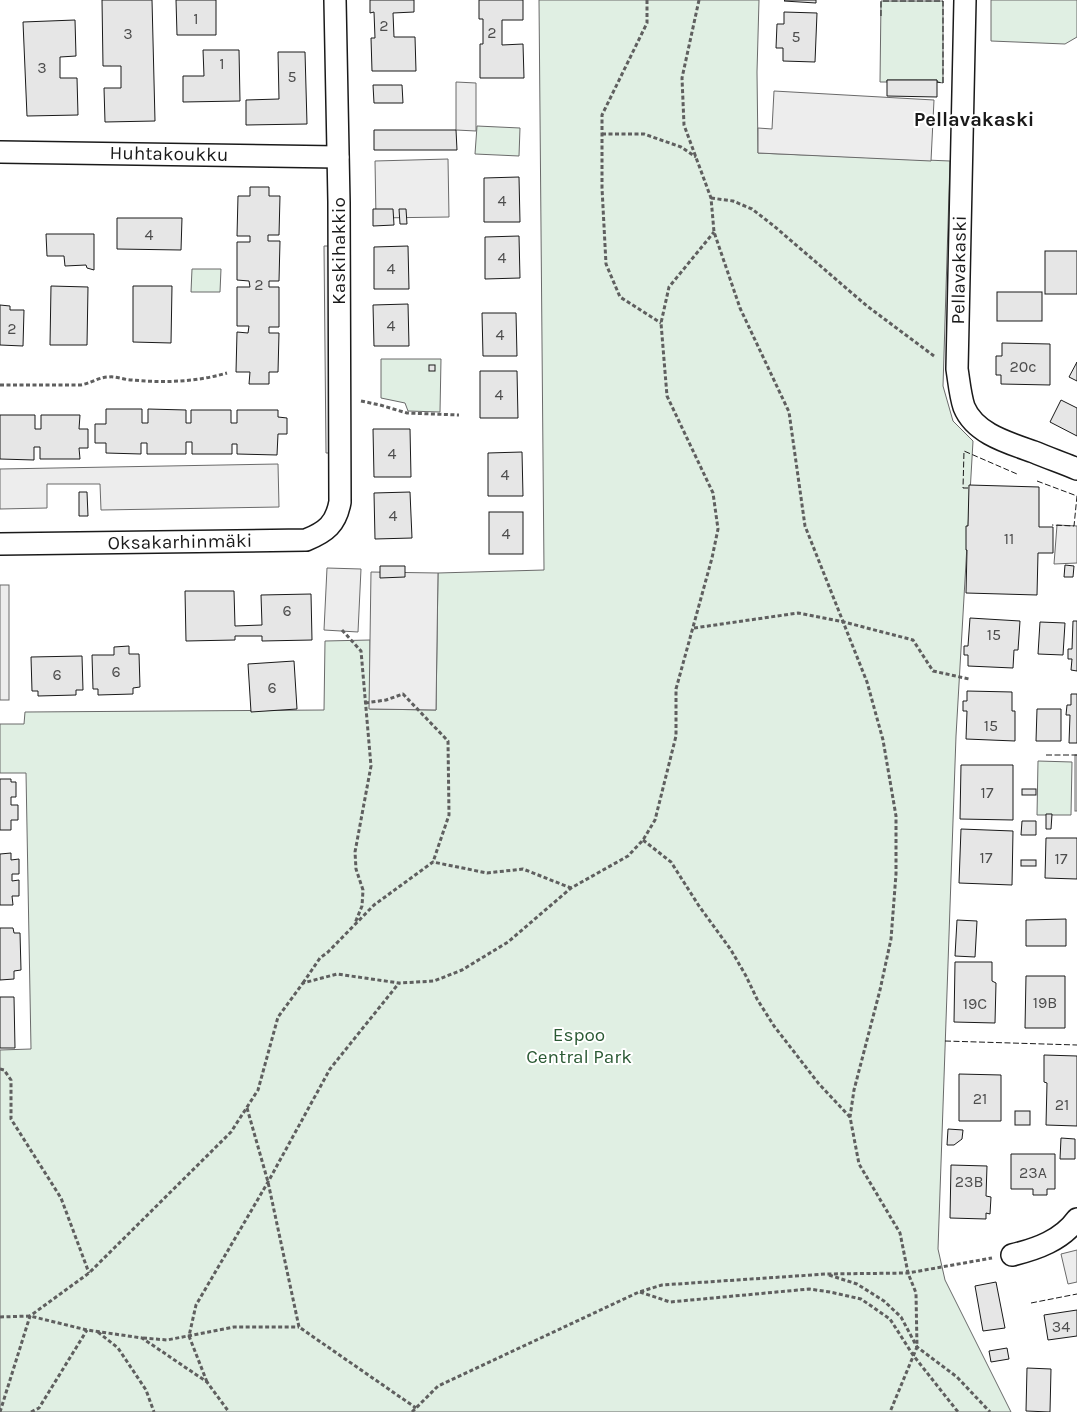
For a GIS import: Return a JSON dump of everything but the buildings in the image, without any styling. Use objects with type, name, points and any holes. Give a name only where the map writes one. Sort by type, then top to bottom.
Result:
[{"type":"street","name":"Kaskihakkio","points":[[335,0],[340,502]]},
{"type":"street","name":"Pellavakaski","points":[[965,0],[957,369],[964,408],[973,421],[997,438],[1077,469]]},
{"type":"street","name":"Huhtakoukku","points":[[0,152],[338,157]]},
{"type":"street","name":"Oksakarhinmäki","points":[[0,544],[306,540],[328,528],[338,510],[340,502]]},
{"type":"street","points":[[1012,1254],[1024,1252],[1057,1238],[1071,1227],[1077,1219]]},
{"type":"path","points":[[647,0],[647,23],[602,115],[602,188],[606,264],[620,297],[661,324]]},
{"type":"path","points":[[699,0],[682,78],[684,125],[711,198],[714,232],[740,308],[789,412],[804,526],[867,682],[883,740],[896,816],[896,874],[891,939],[854,1090],[850,1117],[859,1164],[900,1233],[908,1273],[916,1293],[917,1347],[890,1412]]},
{"type":"path","points":[[602,134],[644,134],[681,146],[696,158]]},
{"type":"path","points":[[711,198],[733,201],[752,209],[867,306],[934,356]]},
{"type":"path","points":[[303,983],[337,974],[399,983],[434,981],[462,970],[508,942],[571,888],[628,856],[643,840],[655,820],[676,736],[676,689],[694,628],[718,529],[713,493],[667,396],[661,324],[669,287],[714,232]]},
{"type":"path","points":[[0,385],[80,385],[110,376],[130,380],[170,382],[208,378],[227,373]]},
{"type":"path","points":[[356,400],[407,413],[459,415]]},
{"type":"path","points":[[694,628],[798,613],[844,622],[913,640],[933,671],[969,679]]},
{"type":"path","points":[[342,630],[361,651],[371,766],[355,852],[356,869],[363,890],[362,906],[354,926]]},
{"type":"path","points":[[0,1412],[30,1316],[89,1273],[231,1132],[258,1090],[278,1017],[320,958],[374,905],[433,862],[449,815],[448,741],[403,694],[386,700],[365,703]]},
{"type":"path","points":[[643,840],[672,862],[699,906],[731,950],[757,999],[774,1026],[818,1084],[850,1117]]},
{"type":"path","points":[[433,862],[487,873],[523,868],[571,888]]},
{"type":"path","points":[[229,1412],[207,1382],[189,1336],[196,1305],[268,1182],[330,1069],[399,983]]},
{"type":"path","points":[[0,1069],[4,1070],[11,1080],[11,1119],[61,1198],[89,1273]]},
{"type":"path","points":[[247,1108],[268,1182],[299,1327]]},
{"type":"path","points":[[412,1412],[438,1386],[639,1292],[662,1284],[826,1274],[908,1273],[1012,1254]]},
{"type":"path","points":[[826,1274],[857,1284],[884,1301],[901,1317],[917,1347],[957,1377],[990,1412]]},
{"type":"path","points":[[639,1292],[670,1302],[809,1289],[861,1299],[890,1319],[913,1355],[958,1412]]},
{"type":"path","points":[[0,1317],[30,1316],[97,1332],[167,1340],[234,1328],[299,1327],[416,1408]]},
{"type":"path","points":[[31,1412],[39,1408],[87,1330]]},
{"type":"path","points":[[97,1332],[118,1348],[146,1390],[154,1412]]},
{"type":"path","points":[[142,1338],[207,1382]]},
{"type":"green space","name":"Espoo Central Park","points":[[539,0],[759,0],[757,72],[758,153],[950,161],[943,386],[953,421],[973,441],[956,736],[938,1249],[945,1280],[1011,1412],[0,1412],[0,1050],[31,1049],[26,773],[0,773],[0,724],[24,724],[25,712],[324,710],[325,641],[370,640],[370,709],[436,710],[438,573],[544,570]]},
{"type":"green space","points":[[991,0],[1077,0],[1077,37],[1065,44],[991,41]]},
{"type":"green space","points":[[881,1],[943,1],[943,83],[937,82],[937,80],[887,80],[887,82],[880,82]]},
{"type":"green space","points":[[477,126],[520,128],[519,156],[475,154]]},
{"type":"green space","points":[[192,269],[221,269],[220,292],[191,292]]},
{"type":"green space","points":[[381,359],[441,359],[440,412],[408,411],[405,403],[381,398]]},
{"type":"green space","points":[[1038,761],[1072,762],[1071,815],[1037,815]]},
{"type":"shaded area","points":[[456,82],[476,83],[476,131],[456,130]]},
{"type":"shaded area","points":[[774,91],[934,100],[931,161],[758,153],[758,128],[772,129]]},
{"type":"shaded area","points":[[448,159],[449,217],[376,218],[375,161]]},
{"type":"shaded area","points":[[324,246],[332,246],[334,453],[326,453]]},
{"type":"shaded area","points":[[278,464],[279,507],[101,510],[100,484],[47,484],[47,508],[0,509],[0,469]]},
{"type":"shaded area","points":[[1057,525],[1077,526],[1077,563],[1054,564]]},
{"type":"shaded area","points":[[327,568],[361,569],[358,632],[324,630]]},
{"type":"shaded area","points":[[371,572],[438,573],[436,710],[369,709]]},
{"type":"shaded area","points":[[0,585],[9,585],[9,700],[0,700]]},
{"type":"shaded area","points":[[1075,755],[1077,755],[1077,811],[1075,811]]},
{"type":"shaded area","points":[[1077,1250],[1077,1282],[1068,1284],[1061,1254]]},
{"type":"fence","points":[[881,16],[881,1],[943,1],[943,83],[937,82]]},
{"type":"fence","points":[[968,488],[963,488],[964,451],[1017,474]]},
{"type":"fence","points":[[1037,481],[1077,496],[1074,526],[1052,525]]},
{"type":"fence","points":[[1046,755],[1077,755]]},
{"type":"fence","points":[[945,1041],[1077,1045]]},
{"type":"fence","points":[[1031,1303],[1077,1294]]},
{"type":"district","name":"Pellavakaski","points":[[974,119]]}]
